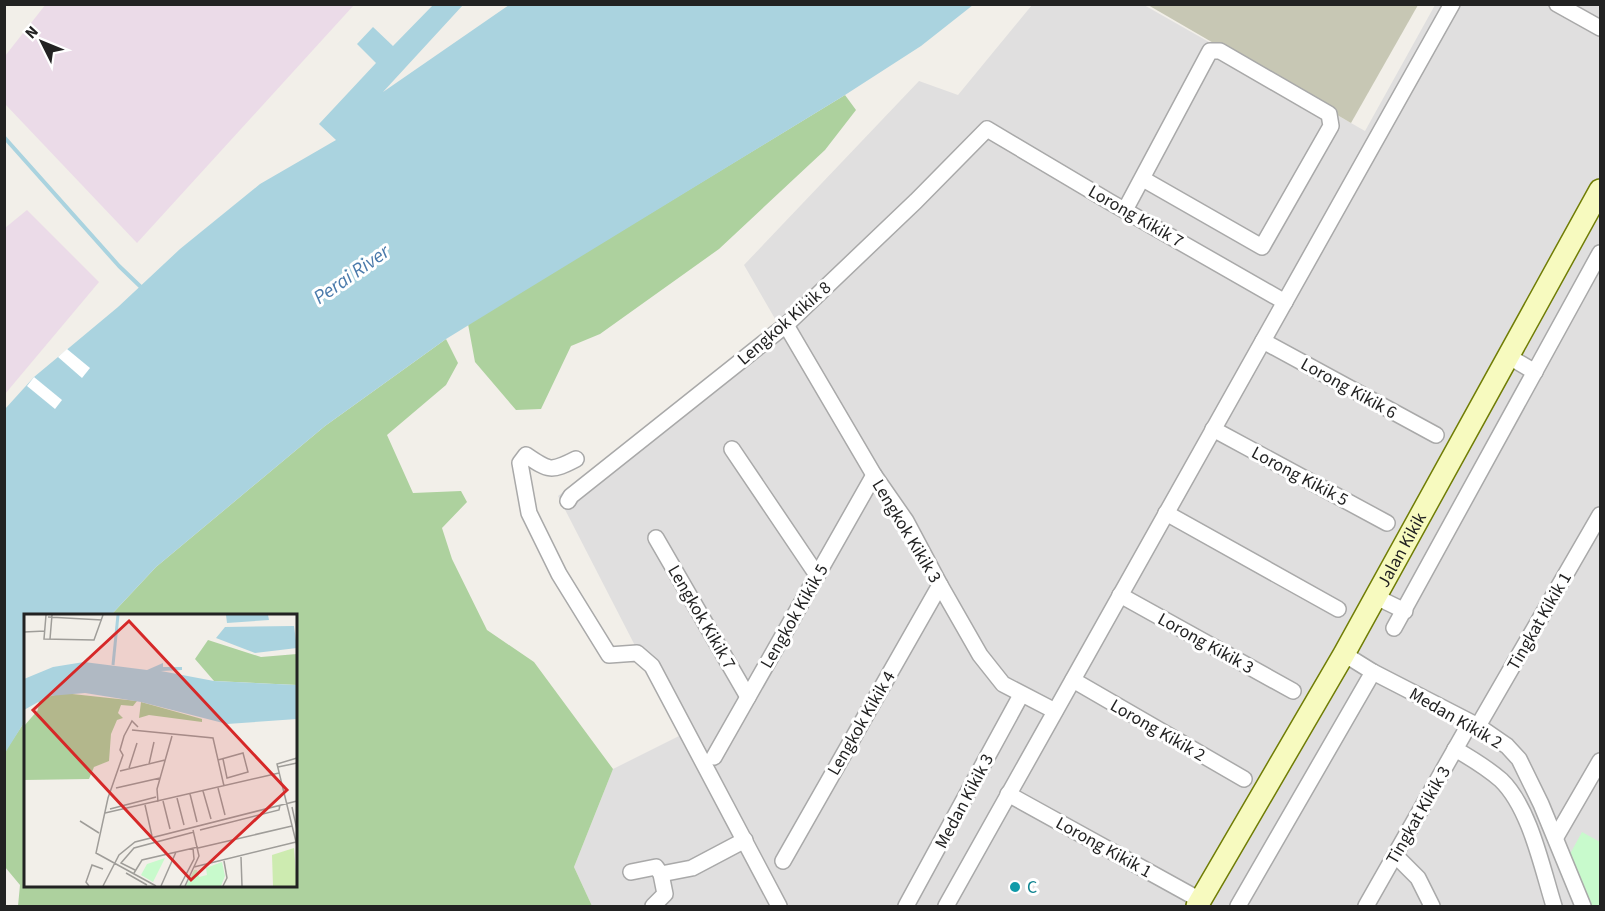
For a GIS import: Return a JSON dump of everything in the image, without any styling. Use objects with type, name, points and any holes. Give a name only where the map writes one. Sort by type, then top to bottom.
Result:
[{"type":"street","points":[[946,906],[1452,4]]},
{"type":"street","points":[[1557,4],[1575,9],[1600,28]]},
{"type":"street","points":[[1125,210],[1210,51],[1220,51],[1329,114],[1331,126],[1262,247],[1143,179]]},
{"type":"street","name":"Lorong Kikik 7","points":[[987,129],[1285,302]]},
{"type":"street","name":"Lengkok Kikik 8","points":[[568,501],[571,496],[786,325],[916,201],[987,129]]},
{"type":"street","name":"Jalan Kikik","points":[[1198,903],[1344,654],[1600,190]]},
{"type":"street","name":"Jalan Kikik","points":[[1394,628],[1600,253]]},
{"type":"street","name":"Lengkok Kikik 3","points":[[786,325],[874,475],[906,521],[980,655],[1003,684],[1055,711]]},
{"type":"street","name":"Lorong Kikik 6","points":[[1263,341],[1436,435]]},
{"type":"street","points":[[1509,356],[1535,372]]},
{"type":"street","name":"Lorong Kikik 5","points":[[1213,429],[1387,523]]},
{"type":"street","points":[[732,449],[817,575]]},
{"type":"street","points":[[576,459],[556,469],[545,468],[526,455],[520,463],[529,513],[559,573],[609,655],[637,653],[652,666],[779,906]]},
{"type":"street","name":"Lengkok Kikik 5","points":[[714,757],[874,475]]},
{"type":"street","points":[[1166,513],[1338,609]]},
{"type":"street","name":"Tingkat Kikik 1","points":[[1474,725],[1600,515]]},
{"type":"street","name":"Lengkok Kikik 7","points":[[656,538],[748,697]]},
{"type":"street","name":"Lengkok Kikik 4","points":[[783,861],[940,585]]},
{"type":"street","name":"Lorong Kikik 3","points":[[1120,595],[1293,691]]},
{"type":"street","points":[[1376,597],[1405,611]]},
{"type":"street","name":"Medan Kikik 2","points":[[1344,654],[1373,672],[1474,725],[1507,746],[1519,759],[1556,837],[1583,906]]},
{"type":"street","points":[[1238,906],[1373,672]]},
{"type":"street","name":"Lorong Kikik 2","points":[[1072,680],[1244,779]]},
{"type":"street","name":"Medan Kikik 3","points":[[906,906],[1021,695]]},
{"type":"street","name":"Tingkat Kikik 3","points":[[1366,906],[1455,749],[1474,725]]},
{"type":"street","name":"Medan Kikik 2","points":[[1455,749],[1479,763],[1502,781],[1515,798],[1530,831],[1554,906]]},
{"type":"street","points":[[1556,837],[1600,761]]},
{"type":"street","name":"Lorong Kikik 1","points":[[1008,794],[1198,903]]},
{"type":"street","points":[[662,874],[692,868],[745,840]]},
{"type":"street","points":[[1395,855],[1418,878],[1432,906]]},
{"type":"street","points":[[631,872],[656,867],[662,874],[665,894],[653,906]]},
{"type":"shaded area","points":[[46,4],[354,5],[137,243],[5,104],[5,56]]},
{"type":"shaded area","points":[[1032,5],[1144,5],[1365,131],[1435,5],[1600,5],[1600,906],[592,906],[574,867],[613,769],[681,735],[558,496],[778,324],[744,265],[919,81],[958,95]]},
{"type":"shaded area","points":[[1148,5],[1418,5],[1351,123]]},
{"type":"shaded area","points":[[27,210],[99,282],[5,394],[5,228]]},
{"type":"green space","points":[[845,95],[856,110],[825,150],[719,249],[600,334],[571,346],[541,409],[516,410],[475,362],[468,324]]},
{"type":"green space","points":[[446,339],[458,363],[446,385],[387,435],[413,493],[461,491],[467,502],[442,528],[452,559],[487,630],[534,662],[613,769],[574,867],[592,906],[18,906],[20,885],[5,867],[4,753],[24,723],[24,887],[297,887],[297,614],[112,614],[156,567],[325,426]]},
{"type":"green space","points":[[1582,832],[1600,842],[1600,906],[1591,906],[1570,854]]},
{"type":"water","name":"Perai River","points":[[433,5],[463,5],[383,92],[509,5],[973,5],[921,46],[845,95],[446,339],[325,426],[156,567],[112,614],[24,614],[24,723],[5,753],[5,409],[34,377],[118,307],[180,249],[260,184],[336,140],[319,124],[376,63],[357,44],[373,27],[393,46]]},
{"type":"pier","points":[[67,349],[90,368],[82,378],[58,357]]},
{"type":"pier","points":[[34,377],[62,400],[55,409],[27,386]]},
{"type":"waterway","points":[[4,137],[119,266],[143,289]]},
{"type":"place","name":"C","points":[[1015,887]]}]
